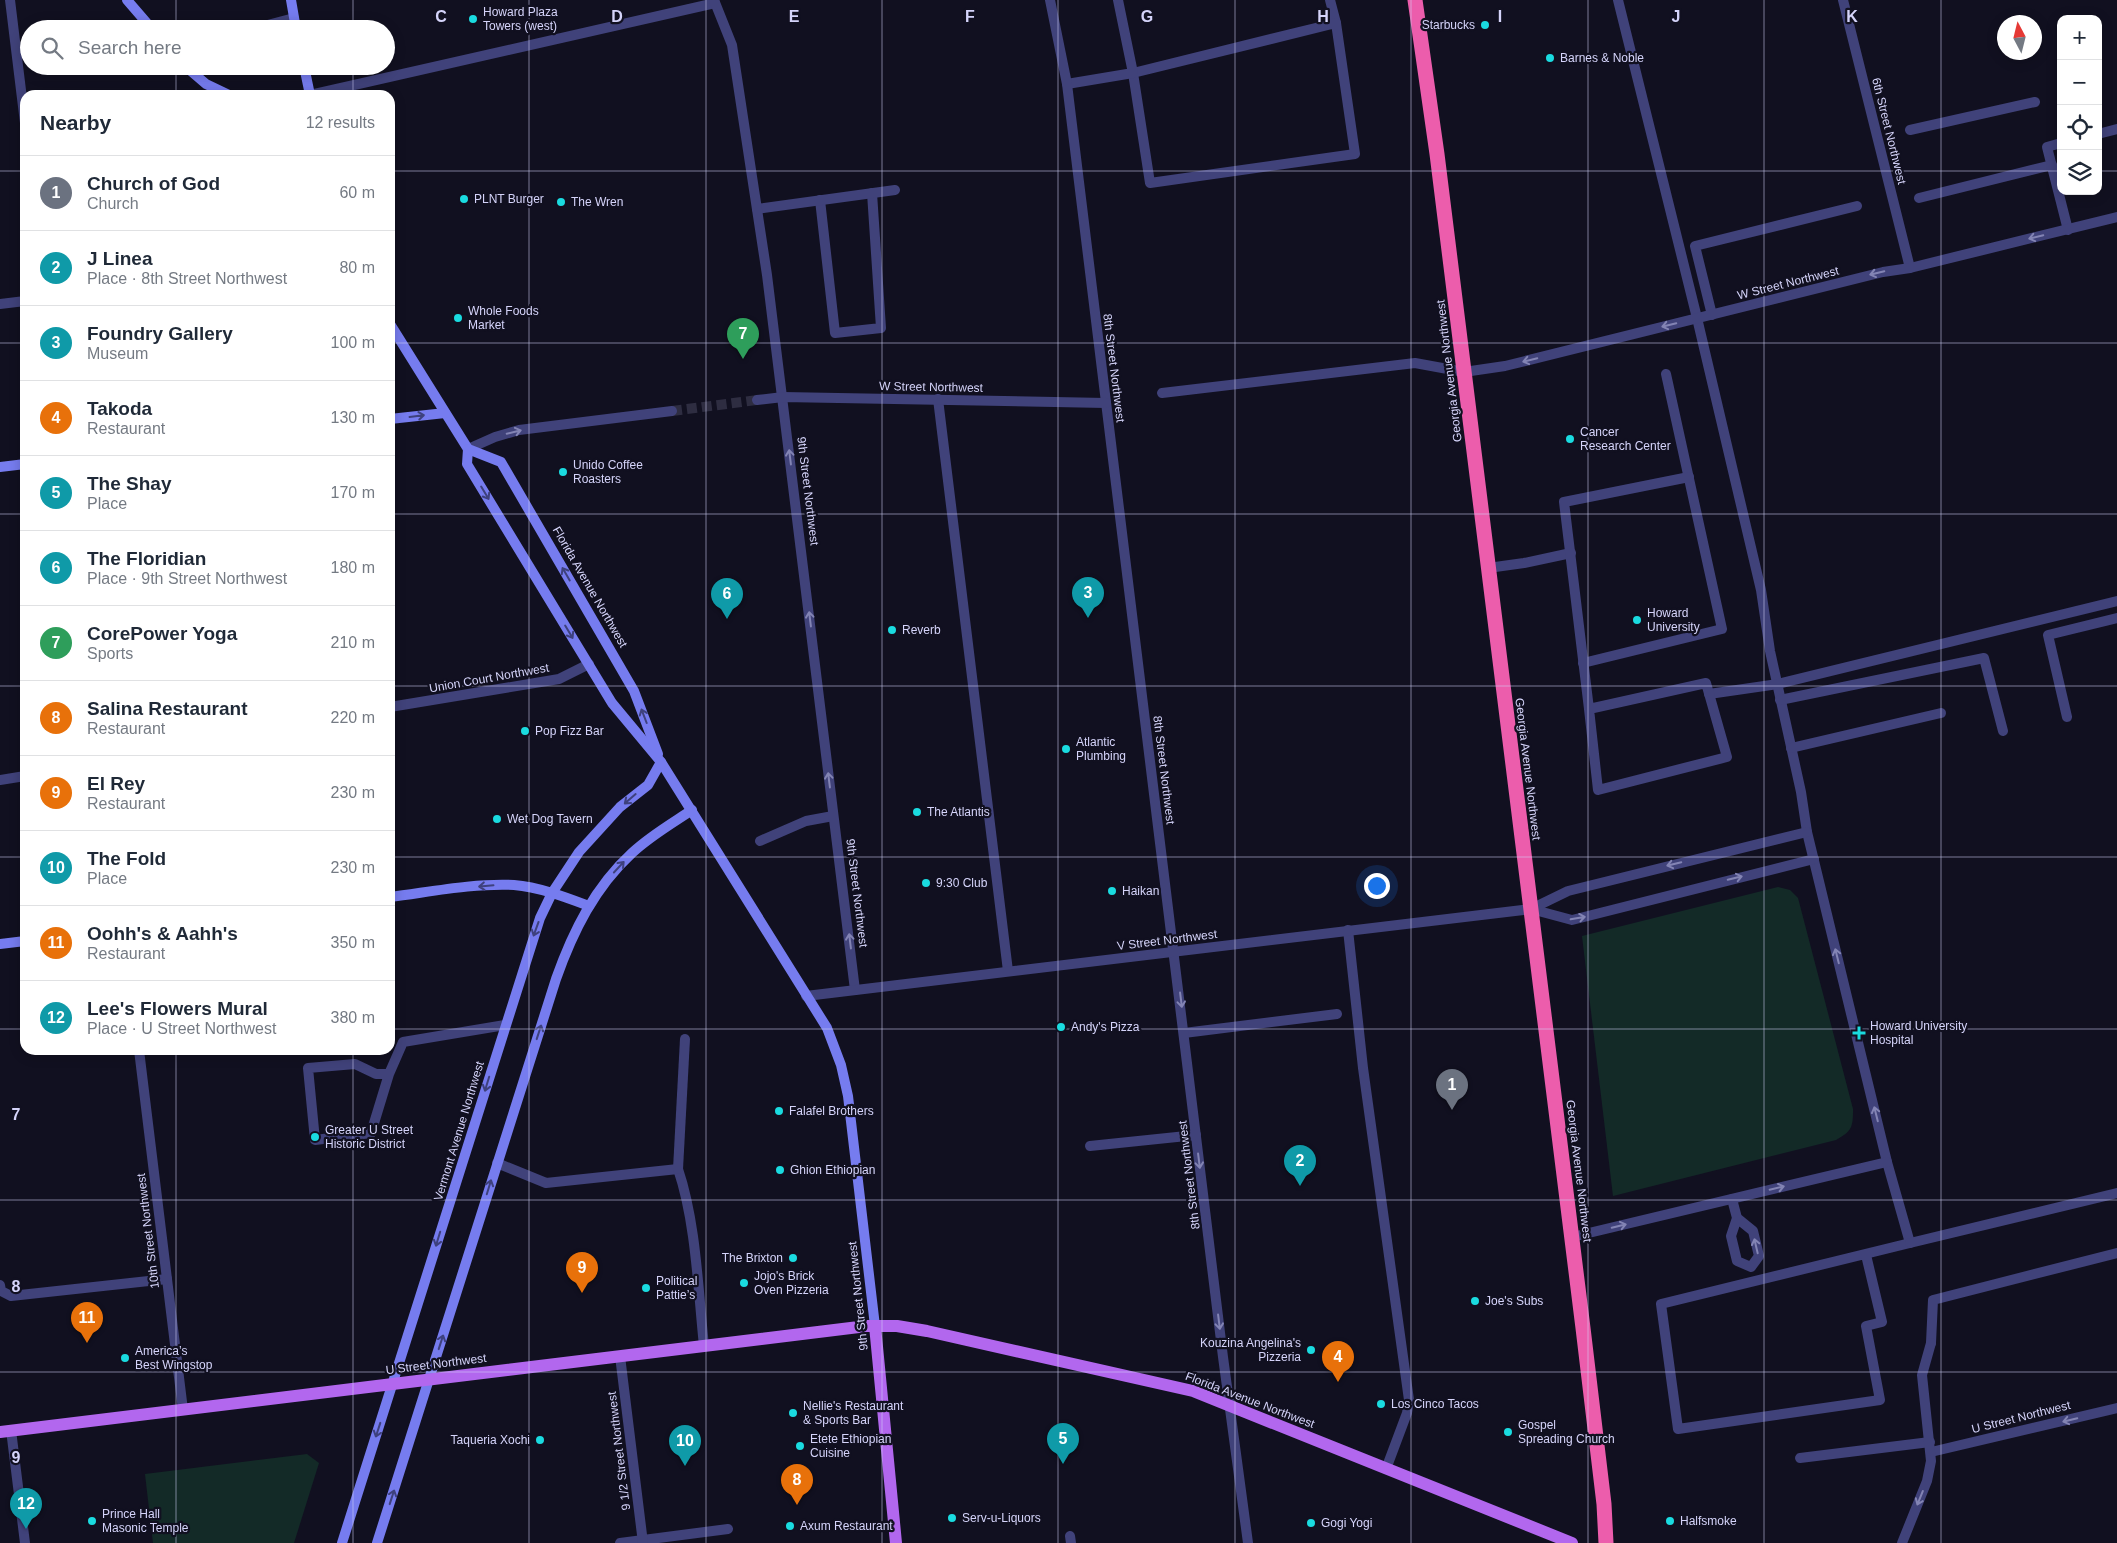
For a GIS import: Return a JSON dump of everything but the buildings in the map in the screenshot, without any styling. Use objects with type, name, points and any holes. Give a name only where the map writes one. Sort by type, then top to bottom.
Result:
[{"type":"highway","name":"Georgia Avenue Northwest","points":[[1415,0],[1430,103],[1572,1236],[1604,1504],[1606,1543]]},
{"type":"main road","name":"Florida Avenue Northwest","points":[[874,1326],[910,1328],[946,1335],[1175,1386],[1231,1406],[1572,1543]]},
{"type":"main road","name":"U Street Northwest","points":[[5,1431],[874,1326]]},
{"type":"main road","name":"9th Street Northwest","points":[[874,1326],[896,1543]]},
{"type":"street","points":[[10,0],[21,90]]},
{"type":"street","points":[[287,20],[294,18],[291,0]]},
{"type":"street","name":"8th Street Northwest","points":[[1050,0],[1067,84],[1223,1357],[1248,1543]]},
{"type":"street","points":[[1118,0],[1133,73],[1150,183],[1355,154],[1336,23],[1330,0]]},
{"type":"street","points":[[1618,0],[1697,318],[1761,590],[1765,623],[1801,792],[1807,832],[1887,1162],[1910,1244]]},
{"type":"street","name":"6th Street Northwest","points":[[1843,0],[1910,268]]},
{"type":"street","points":[[129,1],[145,20]]},
{"type":"street","points":[[332,90],[714,2]]},
{"type":"street","name":"9th Street Northwest","points":[[714,2],[732,45],[757,209],[783,396],[854,990]]},
{"type":"street","points":[[1067,84],[1133,73],[1336,23]]},
{"type":"street","points":[[196,75],[206,84],[219,90]]},
{"type":"street","points":[[306,75],[309,90]]},
{"type":"street","points":[[1910,130],[2035,102]]},
{"type":"street","points":[[2102,133],[2117,129]]},
{"type":"street","points":[[2057,144],[2048,146],[2068,230]]},
{"type":"street","points":[[1919,198],[2052,165]]},
{"type":"street","points":[[757,209],[895,190]]},
{"type":"street","points":[[820,200],[835,333],[881,328],[872,193]]},
{"type":"street","points":[[1712,315],[1695,246],[1857,206]]},
{"type":"street","name":"W Street Northwest","points":[[1162,393],[1415,364],[1464,372],[1505,366],[1884,272],[1910,268],[2117,217]]},
{"type":"street","points":[[0,304],[20,302]]},
{"type":"street","name":"Florida Avenue Northwest","points":[[395,332],[468,449],[500,462],[634,691],[661,762]]},
{"type":"street","points":[[1583,663],[1722,629],[1666,374]]},
{"type":"street","name":"W Street Northwest","points":[[757,400],[783,396],[1106,403]]},
{"type":"street","points":[[938,400],[1008,971]]},
{"type":"street","points":[[468,449],[495,437],[519,430],[672,411]]},
{"type":"street","points":[[395,418],[445,413]]},
{"type":"street","name":"Florida Avenue Northwest","points":[[468,449],[467,464],[612,703],[661,762],[806,996]]},
{"type":"street","points":[[0,467],[20,465]]},
{"type":"street","points":[[1589,709],[1706,683],[1727,757],[1598,790],[1564,502],[1689,477]]},
{"type":"street","points":[[1488,568],[1571,553]]},
{"type":"street","points":[[1709,694],[1778,684],[2117,600]]},
{"type":"street","points":[[2066,717],[2048,635],[2117,618]]},
{"type":"street","points":[[1780,700],[1984,658],[2004,730]]},
{"type":"street","name":"Union Court Northwest","points":[[395,706],[559,679],[589,664]]},
{"type":"street","points":[[1791,748],[1941,713]]},
{"type":"street","name":"Vermont Avenue Northwest","points":[[342,1543],[534,936],[552,893],[579,852],[620,807],[648,785],[661,762]]},
{"type":"street","points":[[0,780],[20,777]]},
{"type":"street","points":[[377,1543],[561,964],[589,906],[607,880],[632,853],[654,834],[692,810]]},
{"type":"street","points":[[760,841],[806,821],[833,816]]},
{"type":"street","points":[[1531,909],[1568,891],[1807,832]]},
{"type":"street","points":[[1531,909],[1572,920],[1814,859]]},
{"type":"street","points":[[395,896],[492,885],[516,885],[552,893],[589,906]]},
{"type":"street","name":"V Street Northwest","points":[[806,996],[1531,909]]},
{"type":"street","points":[[1348,930],[1363,1068],[1408,1400],[1407,1413],[1386,1469]]},
{"type":"street","points":[[0,944],[20,942]]},
{"type":"street","name":"9th Street Northwest","points":[[806,996],[824,1023],[833,1044],[848,1096],[874,1326]]},
{"type":"street","points":[[1184,1033],[1337,1014]]},
{"type":"street","points":[[389,1074],[376,1074],[355,1064],[308,1068],[315,1140],[371,1133],[389,1074],[403,1042],[505,1025]]},
{"type":"street","points":[[685,1039],[678,1169],[685,1190],[690,1218],[704,1346]]},
{"type":"street","name":"10th Street Northwest","points":[[140,1055],[183,1410]]},
{"type":"street","points":[[1090,1146],[1196,1134]]},
{"type":"street","points":[[1572,1236],[1887,1162]]},
{"type":"street","points":[[497,1163],[546,1183],[678,1169]]},
{"type":"street","points":[[1866,1254],[1882,1322],[1866,1326],[1880,1400],[1678,1429],[1661,1304],[1754,1282],[1866,1254],[2117,1193]]},
{"type":"street","points":[[1732,1199],[1737,1218],[1731,1236],[1737,1261],[1751,1267]]},
{"type":"street","points":[[1737,1218],[1753,1230],[1759,1256],[1751,1267],[1754,1282]]},
{"type":"street","points":[[1902,1543],[1927,1481],[1931,1461],[1922,1376],[1931,1343],[1933,1300],[2117,1253]]},
{"type":"street","points":[[0,1285],[1,1291],[11,1296],[167,1279]]},
{"type":"street","name":"9 1/2 Street Northwest","points":[[620,1356],[643,1541]]},
{"type":"street","name":"U Street Northwest","points":[[1800,1458],[1930,1447],[2117,1408]]},
{"type":"street","points":[[5,1431],[25,1543]]},
{"type":"street","points":[[620,1543],[728,1529]]},
{"type":"green space","points":[[1778,887],[1790,890],[1798,898],[1853,1109],[1853,1120],[1850,1128],[1836,1140],[1613,1196],[1582,936]]},
{"type":"green space","points":[[307,1454],[319,1463],[294,1543],[153,1543],[145,1474]]},
{"type":"tunnel","points":[[672,411],[757,400]]},
{"type":"place","name":"Howard Plaza Towers (west)","points":[[473,19]]},
{"type":"place","name":"Starbucks","points":[[1485,25]]},
{"type":"place","name":"Barnes & Noble","points":[[1550,58]]},
{"type":"place","name":"PLNT Burger","points":[[464,199]]},
{"type":"place","name":"The Wren","points":[[561,202]]},
{"type":"place","name":"Whole Foods Market","points":[[458,318]]},
{"type":"place","name":"CorePower Yoga","points":[[743,359]]},
{"type":"place","name":"Cancer Research Center","points":[[1570,439]]},
{"type":"place","name":"Unido Coffee Roasters","points":[[563,472]]},
{"type":"place","name":"Foundry Gallery","points":[[1088,618]]},
{"type":"place","name":"The Floridian","points":[[727,619]]},
{"type":"place","name":"Howard University","points":[[1637,620]]},
{"type":"place","name":"Reverb","points":[[892,630]]},
{"type":"place","name":"Pop Fizz Bar","points":[[525,731]]},
{"type":"place","name":"Atlantic Plumbing","points":[[1066,749]]},
{"type":"place","name":"The Atlantis","points":[[917,812]]},
{"type":"place","name":"Wet Dog Tavern","points":[[497,819]]},
{"type":"place","name":"9:30 Club","points":[[926,883]]},
{"type":"place","name":"Haikan","points":[[1112,891]]},
{"type":"place","name":"Andy's Pizza","points":[[1061,1027]]},
{"type":"place","name":"Howard University Hospital","points":[[1859,1033]]},
{"type":"place","name":"Church of God","points":[[1452,1110]]},
{"type":"place","name":"Falafel Brothers","points":[[779,1111]]},
{"type":"place","name":"Greater U Street Historic District","points":[[315,1137]]},
{"type":"place","name":"Ghion Ethiopian","points":[[780,1170]]},
{"type":"place","name":"J Linea","points":[[1300,1186]]},
{"type":"place","name":"The Brixton","points":[[793,1258]]},
{"type":"place","name":"Jojo's Brick Oven Pizzeria","points":[[744,1283]]},
{"type":"place","name":"Political Pattie’s","points":[[646,1288]]},
{"type":"place","name":"El Rey","points":[[582,1293]]},
{"type":"place","name":"Joe's Subs","points":[[1475,1301]]},
{"type":"place","name":"Oohh's & Aahh's","points":[[87,1343]]},
{"type":"place","name":"Kouzina Angelina's Pizzeria","points":[[1311,1350]]},
{"type":"place","name":"America’s Best Wingstop","points":[[125,1358]]},
{"type":"place","name":"Takoda","points":[[1338,1382]]},
{"type":"place","name":"Los Cinco Tacos","points":[[1381,1404]]},
{"type":"place","name":"Nellie's Restaurant & Sports Bar","points":[[793,1413]]},
{"type":"place","name":"Gospel Spreading Church","points":[[1508,1432]]},
{"type":"place","name":"Taqueria Xochi","points":[[540,1440]]},
{"type":"place","name":"Etete Ethiopian Cuisine","points":[[800,1446]]},
{"type":"place","name":"The Shay","points":[[1063,1464]]},
{"type":"place","name":"The Fold","points":[[685,1466]]},
{"type":"place","name":"Salina Restaurant","points":[[797,1505]]},
{"type":"place","name":"Serv-u-Liquors","points":[[952,1518]]},
{"type":"place","name":"Prince Hall Masonic Temple","points":[[92,1521]]},
{"type":"place","name":"Halfsmoke","points":[[1670,1521]]},
{"type":"place","name":"Gogi Yogi","points":[[1311,1523]]},
{"type":"place","name":"Axum Restaurant","points":[[790,1526]]},
{"type":"place","name":"Lee's Flowers Mural","points":[[26,1529]]}]
